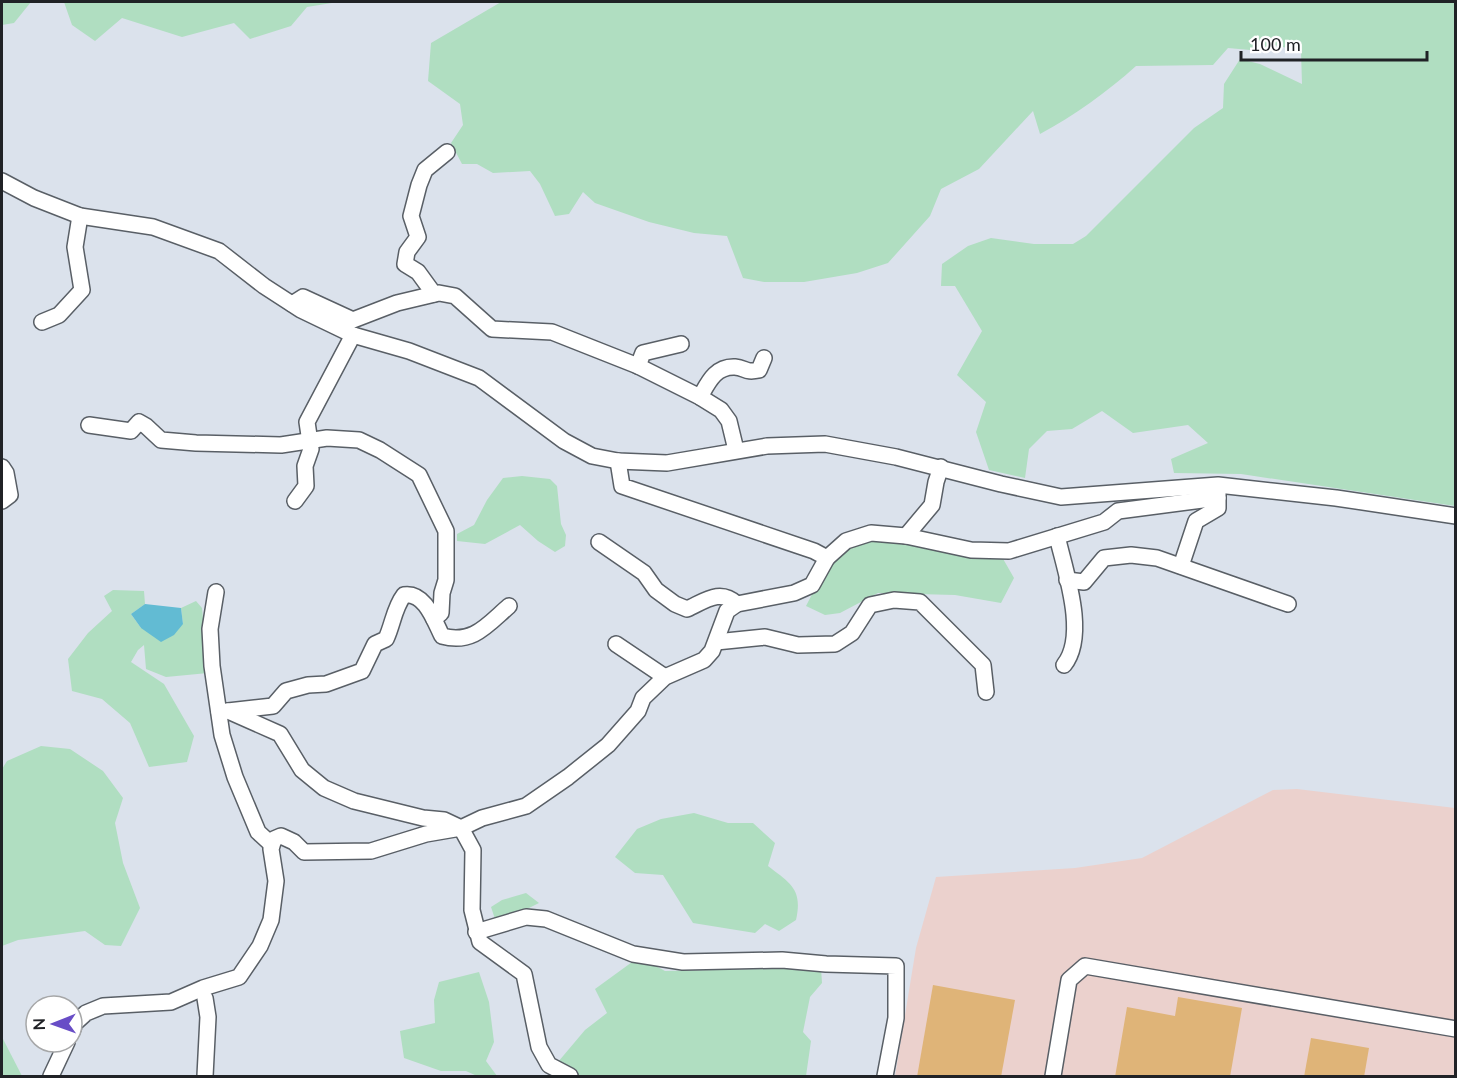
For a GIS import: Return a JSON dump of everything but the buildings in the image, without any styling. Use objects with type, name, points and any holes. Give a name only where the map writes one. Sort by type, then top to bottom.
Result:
[{"type":"street","points":[[434,294],[418,272],[405,264],[407,252],[418,237],[411,216],[419,185],[425,170],[447,152]]},
{"type":"street","points":[[2,181],[34,198],[80,216],[153,227],[219,251],[264,286],[292,304],[353,335],[409,351],[478,378],[564,441],[592,456],[618,461],[667,463],[767,446],[825,444],[897,456],[1000,484],[1061,497],[1218,491],[1336,498],[1455,516]]},
{"type":"street","points":[[42,322],[59,315],[82,290],[75,247],[80,216]]},
{"type":"street","points":[[292,304],[303,297],[353,321],[397,303],[439,292],[455,296],[492,329],[552,332],[638,366],[700,397],[721,410],[729,421],[736,450]]},
{"type":"street","points":[[295,501],[306,486],[305,466],[311,449],[307,422],[353,335]]},
{"type":"street","points":[[638,366],[643,353],[681,344]]},
{"type":"street","points":[[700,397],[714,373],[724,368],[736,367],[749,372],[759,370],[764,358]]},
{"type":"street","points":[[88,425],[131,431],[138,423],[146,426],[161,440],[196,443],[281,445],[309,439],[359,440],[380,450],[419,475],[446,531],[446,580],[442,593],[441,613],[434,619]]},
{"type":"street","points":[[618,461],[622,486],[814,551],[827,558]]},
{"type":"street","points":[[2,467],[6,473],[10,495],[2,501]]},
{"type":"street","points":[[906,536],[932,505],[941,467]]},
{"type":"street","points":[[271,844],[274,839],[281,836],[294,842],[304,852],[372,851],[426,834],[461,828],[482,818],[526,806],[568,777],[608,745],[638,711],[643,698],[664,677],[704,660],[712,651],[728,611],[737,604],[794,592],[812,585],[827,558],[846,541],[871,533],[906,536],[971,550],[1009,551],[1104,522],[1118,511],[1218,491]]},
{"type":"street","points":[[1181,566],[1196,521],[1218,508],[1218,491]]},
{"type":"street","points":[[1058,536],[1072,596],[1074,634],[1071,656],[1064,665]]},
{"type":"street","points":[[599,542],[644,573],[656,590],[675,604],[687,609],[716,596],[730,598],[737,604]]},
{"type":"street","points":[[1067,580],[1084,582],[1104,558],[1131,555],[1157,558],[1288,604]]},
{"type":"street","points":[[84,1015],[103,1006],[205,998],[239,977],[261,946],[271,920],[276,881],[271,844],[258,832],[235,777],[222,735],[224,711],[212,666],[210,629],[216,592]]},
{"type":"street","points":[[224,711],[273,706],[286,691],[308,685],[326,684],[362,671],[375,644],[386,639],[393,624],[395,606],[404,595],[413,593],[421,598],[442,636],[455,640],[475,635],[510,606]]},
{"type":"street","points":[[716,642],[765,637],[798,645],[835,644],[852,633],[870,605],[894,600],[920,602],[983,665],[986,692]]},
{"type":"street","points":[[616,644],[664,677]]},
{"type":"street","points":[[224,711],[280,734],[302,770],[324,788],[354,801],[423,818],[444,820],[461,828],[473,850],[472,910],[476,933],[480,942],[524,974],[539,1047],[549,1065],[570,1077]]},
{"type":"street","points":[[476,933],[526,917],[546,919],[633,954],[683,962],[782,960],[896,966],[896,1018],[885,1077]]},
{"type":"street","points":[[1053,1077],[1069,980],[1085,966],[1455,1029]]},
{"type":"street","points":[[171,1002],[202,988],[239,977]]},
{"type":"street","points":[[205,998],[208,1017],[205,1077]]},
{"type":"street","points":[[51,1077],[62,1054]]},
{"type":"shaded area","points":[[1297,789],[1455,808],[1455,1076],[895,1076],[916,948],[936,877],[1075,868],[1142,858],[1273,790]]},
{"type":"green space","points":[[2,2],[31,2],[14,23],[2,25]]},
{"type":"green space","points":[[64,2],[338,2],[307,7],[291,26],[250,39],[234,23],[182,37],[122,18],[95,41],[72,25]]},
{"type":"green space","points":[[501,2],[1455,2],[1455,506],[1241,474],[1174,473],[1171,459],[1208,443],[1188,425],[1133,433],[1102,411],[1072,429],[1047,431],[1029,449],[1025,478],[989,470],[976,432],[986,402],[957,375],[982,331],[955,286],[941,286],[942,264],[968,246],[991,238],[1034,244],[1073,244],[1086,236],[1194,128],[1223,108],[1224,84],[1240,59],[1260,64],[1302,84],[1301,51],[1274,45],[1250,50],[1228,48],[1213,65],[1136,66],[1090,103],[1040,134],[1033,111],[979,169],[941,189],[930,216],[888,263],[857,273],[804,282],[764,282],[743,278],[727,236],[694,233],[649,222],[595,203],[583,192],[569,214],[555,216],[540,184],[530,171],[493,173],[477,164],[462,164],[451,143],[463,125],[460,104],[428,81],[431,43]]},
{"type":"green space","points":[[522,476],[550,479],[557,486],[561,524],[566,535],[565,546],[555,552],[520,525],[485,544],[457,541],[457,534],[474,525],[487,500],[503,478]]},
{"type":"green space","points":[[872,540],[1002,557],[1014,578],[1001,603],[955,595],[878,593],[840,613],[825,615],[806,606],[830,559],[852,545]]},
{"type":"green space","points":[[113,590],[144,591],[145,604],[131,614],[141,628],[183,624],[181,608],[196,601],[202,608],[208,673],[166,677],[146,669],[144,645],[131,662],[164,684],[194,736],[187,762],[149,767],[130,723],[102,699],[72,691],[68,659],[88,633],[112,611],[104,596]]},
{"type":"green space","points":[[41,746],[70,749],[103,771],[123,798],[115,823],[123,863],[140,908],[121,946],[105,945],[85,931],[18,940],[2,946],[2,769],[7,761]]},
{"type":"green space","points":[[694,813],[728,823],[753,823],[775,843],[768,866],[793,888],[798,901],[796,920],[779,931],[765,924],[755,933],[693,923],[663,875],[635,873],[615,857],[637,829],[661,819]]},
{"type":"green space","points":[[526,893],[539,903],[513,916],[495,919],[491,907],[502,900]]},
{"type":"green space","points":[[639,957],[665,971],[821,968],[822,983],[810,997],[803,1032],[811,1041],[806,1076],[580,1076],[558,1062],[585,1030],[607,1013],[595,989]]},
{"type":"green space","points":[[479,972],[489,1002],[494,1042],[486,1061],[497,1076],[477,1076],[466,1071],[441,1071],[404,1058],[400,1031],[435,1023],[434,1000],[439,982]]},
{"type":"green space","points":[[2,1037],[22,1076],[2,1076]]},
{"type":"water","points":[[145,604],[181,608],[183,624],[174,635],[161,642],[141,628],[131,614]]}]
